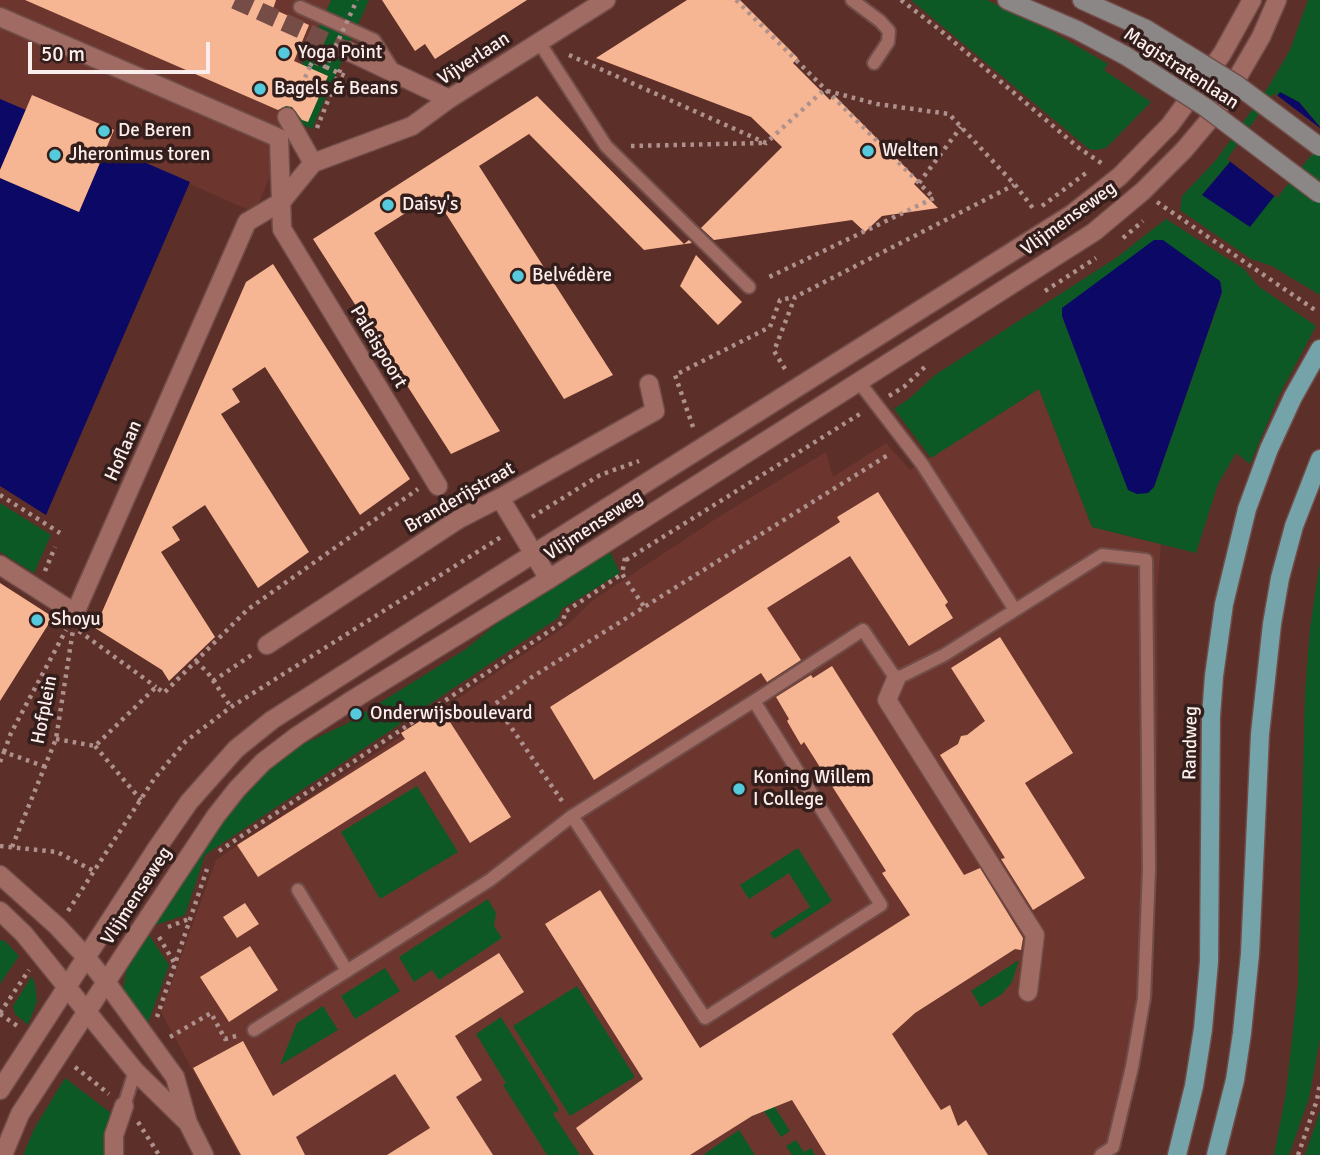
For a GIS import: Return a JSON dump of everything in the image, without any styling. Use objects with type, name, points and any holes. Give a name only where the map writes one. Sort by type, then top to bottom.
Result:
[{"type":"main road","name":"Magistratenlaan","points":[[1007,0],[1077,30],[1126,56],[1205,107],[1320,194]]},
{"type":"main road","name":"Magistratenlaan","points":[[1082,0],[1146,29],[1237,85],[1320,147]]},
{"type":"main road","name":"Randweg","points":[[1177,1155],[1194,1086],[1206,989],[1209,950],[1211,716],[1224,604],[1247,509],[1269,449],[1293,397],[1320,349]]},
{"type":"main road","points":[[1216,1155],[1235,1080],[1242,1033],[1250,954],[1260,734],[1272,624],[1280,578],[1294,526],[1320,458]]},
{"type":"street","name":"Vijverlaan","points":[[313,163],[412,126],[449,99],[606,0]]},
{"type":"street","name":"Vlijmenseweg","points":[[0,1090],[189,802],[236,749],[272,720],[1072,214],[1120,176],[1185,107],[1222,54],[1252,0]]},
{"type":"street","name":"Vlijmenseweg","points":[[3,1155],[20,1114],[215,817],[263,762],[339,709],[549,579],[1094,232],[1143,191],[1184,150],[1223,100],[1261,37],[1277,0]]},
{"type":"street","points":[[0,17],[276,137]]},
{"type":"street","points":[[348,51],[449,99]]},
{"type":"street","points":[[281,202],[276,137],[287,117]]},
{"type":"street","points":[[281,202],[313,163],[287,117]]},
{"type":"street","name":"Hoflaan","points":[[75,614],[247,222],[281,202]]},
{"type":"street","name":"Paleispoort","points":[[281,202],[282,229],[436,482]]},
{"type":"street","name":"Branderijstraat","points":[[267,645],[459,519],[655,411],[649,383]]},
{"type":"street","points":[[500,498],[549,579]]},
{"type":"street","points":[[0,565],[75,614]]},
{"type":"street","points":[[896,678],[887,700],[1035,935],[1028,992]]},
{"type":"street","points":[[0,875],[36,905],[106,982],[175,1077],[188,1122],[204,1155]]},
{"type":"street","points":[[0,911],[24,934],[135,1071],[188,1122]]},
{"type":"street","points":[[114,1155],[114,1135],[124,1105]]},
{"type":"lane","points":[[852,0],[889,31],[888,42],[874,63]]},
{"type":"lane","points":[[300,7],[374,40],[395,73]]},
{"type":"lane","points":[[540,41],[606,146],[749,287]]},
{"type":"lane","points":[[859,382],[922,464],[1014,610]]},
{"type":"lane","points":[[254,1030],[490,880],[572,816],[863,630],[896,678],[944,655],[1102,555],[1146,560],[1149,869],[1144,998],[1132,1067],[1113,1147],[1101,1155]]},
{"type":"lane","points":[[572,816],[705,1018],[881,905],[754,701]]},
{"type":"lane","points":[[298,890],[347,971]]},
{"type":"lane","points":[[124,1105],[135,1071]]},
{"type":"path","points":[[326,67],[357,0]]},
{"type":"path","points":[[736,0],[934,198],[749,287]]},
{"type":"path","points":[[901,0],[1079,148],[1101,162]]},
{"type":"path","points":[[540,41],[766,143]]},
{"type":"path","points":[[317,129],[348,51]]},
{"type":"path","points":[[287,117],[313,61],[345,76]]},
{"type":"path","points":[[824,90],[877,104],[949,114],[1035,211]]},
{"type":"path","points":[[606,146],[766,143],[824,90]]},
{"type":"path","points":[[919,183],[961,127]]},
{"type":"path","points":[[693,427],[675,375],[770,327],[780,300],[795,297],[1014,185]]},
{"type":"path","points":[[1120,240],[1161,205],[1315,310]]},
{"type":"path","points":[[1042,293],[1099,256]]},
{"type":"path","points":[[785,369],[774,351],[795,297]]},
{"type":"path","points":[[626,559],[876,405],[905,386],[928,364]]},
{"type":"path","points":[[572,816],[495,704],[532,677],[888,455]]},
{"type":"path","points":[[75,614],[79,633],[164,693],[247,610],[436,482]]},
{"type":"path","points":[[0,495],[60,533]]},
{"type":"path","points":[[154,1025],[211,857],[563,622],[565,612],[622,574]]},
{"type":"path","points":[[0,762],[10,733],[75,614]]},
{"type":"path","name":"Hofplein","points":[[12,847],[56,739],[75,614]]},
{"type":"path","points":[[213,681],[267,645]]},
{"type":"path","points":[[196,661],[231,707]]},
{"type":"path","points":[[94,746],[156,687]]},
{"type":"path","points":[[56,739],[94,746],[141,800]]},
{"type":"path","points":[[4,752],[46,767]]},
{"type":"path","points":[[0,846],[57,852],[94,871]]},
{"type":"path","points":[[167,927],[190,918]]},
{"type":"path","points":[[156,932],[175,964]]},
{"type":"path","points":[[34,1038],[0,1013],[40,953]]},
{"type":"path","points":[[163,1041],[211,1013],[225,1039],[254,1030]]},
{"type":"path","points":[[58,1055],[124,1105],[145,1131],[159,1155]]},
{"type":"path","points":[[1298,1155],[1320,1083]]},
{"type":"shaded area","points":[[0,0],[342,0],[255,213],[0,99]]},
{"type":"shaded area","points":[[1280,92],[1299,102],[1320,127],[1320,138],[1250,227],[1202,195],[1229,163]]},
{"type":"shaded area","points":[[0,99],[26,110],[0,170]]},
{"type":"shaded area","points":[[107,146],[190,182],[46,515],[0,486],[0,178],[79,212]]},
{"type":"shaded area","points":[[1154,240],[1163,240],[1220,281],[1222,292],[1154,487],[1148,493],[1137,494],[1128,490],[1062,316],[1062,308]]},
{"type":"shaded area","name":"Koning Willem I College","points":[[1039,389],[1092,527],[1161,544],[1157,590],[1158,718],[1153,996],[1109,1155],[239,1155],[161,1012],[216,860],[566,626],[592,601],[720,516],[826,452],[833,477],[886,443],[910,470]]},
{"type":"green space","points":[[331,0],[369,0],[312,129],[279,114]]},
{"type":"green space","points":[[911,0],[987,0],[1053,32],[1108,64],[1104,70],[1151,102],[1106,148],[1089,149]]},
{"type":"green space","points":[[1308,0],[1320,0],[1320,127],[1299,102],[1229,163],[1202,195],[1320,138],[1320,295],[1272,266],[1251,259],[1180,210],[1182,196],[1217,159],[1269,86],[1290,50]]},
{"type":"green space","points":[[1166,219],[1244,269],[1258,286],[1316,326],[1279,396],[1250,464],[1236,453],[1218,484],[1196,553],[1092,527],[1039,389],[931,458],[894,409],[935,375],[1116,258]],"holes":[[[1220,281],[1222,293],[1154,487],[1137,494],[1128,489],[1062,316]]]},
{"type":"green space","points":[[0,503],[51,535],[34,573],[0,552]]},
{"type":"green space","points":[[608,548],[620,573],[562,609],[558,618],[205,855],[185,915],[156,925],[153,923],[222,820],[269,767],[295,748],[346,724],[466,649],[525,600]]},
{"type":"green space","points":[[1320,562],[1320,1039],[1309,1098],[1289,1155],[1274,1155],[1286,1093],[1298,985],[1305,694],[1310,628]]},
{"type":"green space","points":[[417,786],[458,852],[380,899],[341,832]]},
{"type":"green space","points":[[798,848],[832,901],[774,939],[770,933],[810,907],[789,873],[749,899],[740,885]]},
{"type":"green space","points":[[488,899],[496,913],[494,926],[502,938],[439,980],[432,970],[414,982],[399,957]]},
{"type":"green space","points":[[147,932],[169,965],[147,1026],[130,1005],[123,989],[128,961]]},
{"type":"green space","points":[[0,940],[5,941],[19,956],[0,984]]},
{"type":"green space","points":[[1019,960],[1012,982],[1002,994],[981,1007],[971,991]]},
{"type":"green space","points":[[385,968],[400,991],[355,1019],[341,996]]},
{"type":"green space","points":[[32,976],[37,1002],[28,1025],[15,1014],[13,1006]]},
{"type":"green space","points":[[577,986],[635,1077],[570,1116],[513,1026]]},
{"type":"green space","points":[[323,1006],[338,1030],[280,1065],[297,1023]]},
{"type":"green space","points":[[501,1017],[559,1110],[553,1114],[580,1155],[547,1155],[503,1085],[506,1083],[476,1034]]},
{"type":"green space","points":[[65,1078],[111,1113],[103,1137],[104,1155],[23,1155],[34,1129]]},
{"type":"green space","points":[[764,1090],[790,1131],[781,1137],[751,1091]]},
{"type":"green space","points":[[1320,1111],[1320,1155],[1305,1155]]},
{"type":"green space","points":[[739,1130],[755,1155],[703,1155]]},
{"type":"green space","points":[[796,1140],[804,1152],[811,1148],[815,1155],[792,1155],[786,1146]]},
{"type":"pier","points":[[1274,93],[1320,128],[1320,144],[1277,198],[1227,159]]},
{"type":"building","points":[[25,0],[276,0],[273,9],[309,25],[294,61],[328,76],[308,122],[302,120],[292,107],[286,106],[278,110]]},
{"type":"building","points":[[382,0],[527,0],[435,59],[425,44],[415,51]]},
{"type":"building","points":[[687,0],[740,0],[798,58],[793,63],[830,100],[834,95],[918,180],[914,184],[938,208],[882,216],[865,232],[852,220],[714,240],[701,228],[782,147],[751,117],[596,58]]},
{"type":"building","name":"Jheronimus toren","points":[[32,95],[114,130],[79,212],[0,178],[0,170]]},
{"type":"building","name":"Belvédère","points":[[537,96],[684,244],[689,240],[692,243],[644,250],[529,134],[479,166],[613,375],[564,399],[434,195],[374,233],[500,431],[451,454],[313,239]]},
{"type":"building","points":[[696,255],[742,302],[718,325],[680,286]]},
{"type":"building","points":[[273,264],[410,479],[360,515],[265,367],[232,389],[240,402],[221,414],[309,552],[258,588],[205,505],[172,527],[180,540],[161,552],[215,637],[169,681],[162,670],[95,628],[246,282]]},
{"type":"building","points":[[878,492],[948,602],[945,605],[953,618],[909,646],[850,556],[767,608],[801,660],[767,682],[761,673],[594,780],[550,707],[840,522],[837,517]]},
{"type":"building","points":[[0,583],[53,617],[0,701]]},
{"type":"building","points":[[1000,637],[1073,753],[1025,783],[1085,878],[1033,910],[1001,859],[1005,858],[940,755],[958,744],[961,736],[967,735],[985,721],[951,668]]},
{"type":"building","points":[[832,666],[964,875],[980,868],[1023,938],[1021,950],[1015,949],[915,1013],[892,1034],[941,1110],[950,1105],[958,1126],[966,1120],[988,1155],[826,1155],[792,1100],[752,1116],[690,1155],[594,1155],[576,1128],[643,1079],[545,924],[600,890],[700,1048],[910,915],[882,873],[886,871],[804,742],[801,745],[776,697],[811,675],[813,678]]},
{"type":"building","points":[[441,708],[511,817],[470,843],[425,771],[258,877],[237,845],[405,739],[401,733]]},
{"type":"building","points":[[245,903],[259,924],[237,938],[223,917]]},
{"type":"building","points":[[250,946],[278,990],[229,1022],[200,977]]},
{"type":"building","points":[[499,953],[524,992],[455,1036],[482,1080],[456,1097],[493,1155],[387,1155],[430,1128],[395,1074],[296,1137],[305,1155],[241,1155],[193,1068],[243,1041],[273,1096]]},
{"type":"tunnel","points":[[235,0],[348,51]]},
{"type":"place","name":"Yoga Point","points":[[284,53]]},
{"type":"place","name":"Bagels & Beans","points":[[260,89]]},
{"type":"place","name":"De Beren","points":[[104,131]]},
{"type":"place","name":"Welten","points":[[868,151]]},
{"type":"place","name":"Jheronimus toren","points":[[55,155]]},
{"type":"place","name":"Daisy's","points":[[388,205]]},
{"type":"place","name":"Belvédère","points":[[518,276]]},
{"type":"place","name":"Shoyu","points":[[37,620]]},
{"type":"place","name":"Onderwijsboulevard","points":[[356,714]]},
{"type":"place","name":"Koning Willem I College","points":[[739,789]]}]
